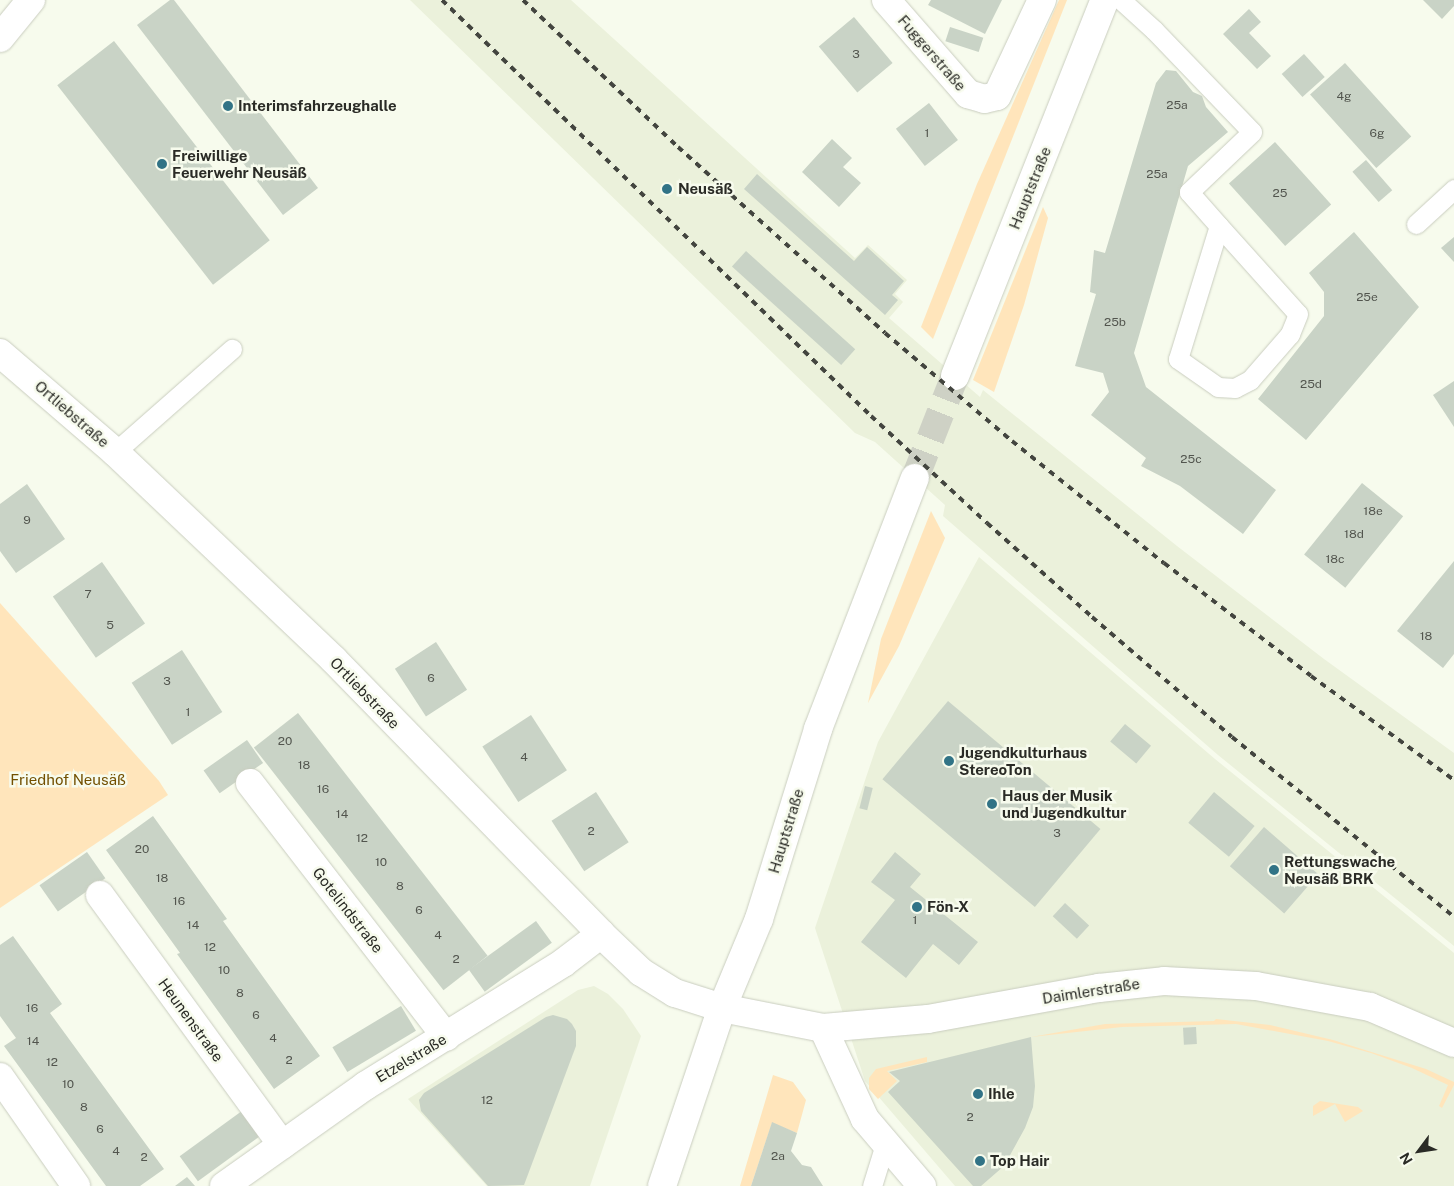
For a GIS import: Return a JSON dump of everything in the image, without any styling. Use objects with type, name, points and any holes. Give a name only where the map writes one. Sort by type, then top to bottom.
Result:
[{"type":"street","points":[[0,38],[31,0]]},
{"type":"street","name":"Fuggerstraße","points":[[886,0],[968,94],[984,99],[997,96],[1042,0]]},
{"type":"street","name":"Hauptstraße","points":[[956,376],[1104,0]]},
{"type":"street","name":"Ortliebstraße","points":[[5,364],[115,452],[332,659],[600,934],[641,972],[675,993],[722,1008]]},
{"type":"street","name":"Hauptstraße","points":[[662,1186],[722,1008],[759,919],[818,728],[915,478]]},
{"type":"street","name":"Gotelindstraße","points":[[250,783],[446,1037]]},
{"type":"street","name":"Heunenstraße","points":[[100,894],[282,1145]]},
{"type":"street","name":"Etzelstraße","points":[[224,1186],[365,1086],[563,963],[600,934]]},
{"type":"street","name":"Daimlerstraße","points":[[722,1008],[823,1028],[928,1019],[1099,988],[1164,981],[1256,986],[1370,1007],[1454,1043]]},
{"type":"street","points":[[823,1028],[865,1119],[884,1144],[922,1186]]},
{"type":"street","points":[[0,1077],[76,1186]]},
{"type":"lane","points":[[1121,0],[1154,30],[1252,132],[1189,192],[1298,314],[1290,334],[1250,380],[1235,388],[1218,388],[1178,360],[1219,226]]},
{"type":"lane","points":[[1416,224],[1454,189]]},
{"type":"lane","points":[[115,452],[232,349]]},
{"type":"lane","points":[[872,1186],[884,1144]]},
{"type":"shaded area","points":[[410,0],[571,0],[855,258],[868,245],[907,280],[895,294],[903,302],[889,318],[980,397],[983,390],[1177,546],[1324,659],[1454,753],[1454,946],[1218,755],[943,516],[945,505],[875,442],[855,433]]},
{"type":"shaded area","points":[[979,557],[1215,759],[1454,953],[1454,1186],[955,1186],[865,1081],[815,928],[878,742]]},
{"type":"shaded area","points":[[594,986],[608,994],[623,1009],[641,1036],[590,1186],[487,1186],[408,1099],[578,990]]},
{"type":"green space","points":[[1059,0],[1067,0],[933,339],[921,327],[977,184]]},
{"type":"green space","points":[[1043,207],[1048,218],[1024,305],[994,392],[973,380]]},
{"type":"green space","points":[[931,511],[945,538],[899,646],[868,703],[881,639]]},
{"type":"green space","name":"Friedhof Neusäß","points":[[0,603],[159,781],[168,795],[0,908]]},
{"type":"green space","points":[[1216,1019],[1270,1025],[1333,1040],[1426,1069],[1454,1082],[1454,1085],[1442,1108],[1439,1106],[1448,1085],[1412,1068],[1371,1053],[1328,1041],[1236,1024],[1122,1027],[1031,1037],[1105,1024],[1214,1021]]},
{"type":"green space","points":[[927,1057],[927,1062],[887,1071],[897,1081],[878,1099],[869,1089],[869,1078],[876,1069]]},
{"type":"green space","points":[[773,1075],[793,1082],[806,1100],[797,1133],[772,1123],[751,1186],[740,1186]]},
{"type":"green space","points":[[1320,1101],[1358,1107],[1363,1111],[1345,1122],[1335,1104],[1313,1116],[1313,1106]]},
{"type":"building","name":"Interimsfahrzeughalle","points":[[170,0],[174,0],[318,188],[283,215],[137,25]]},
{"type":"building","points":[[931,0],[1002,0],[985,34],[928,5]]},
{"type":"building","points":[[1423,0],[1454,0],[1454,6],[1442,19]]},
{"type":"building","points":[[1249,9],[1261,22],[1249,33],[1271,56],[1257,69],[1223,34]]},
{"type":"building","points":[[854,17],[893,63],[857,93],[819,47]]},
{"type":"building","points":[[950,27],[983,38],[979,52],[945,41]]},
{"type":"building","name":"Freiwillige Feuerwehr Neusäß","points":[[114,41],[270,240],[213,285],[57,85]]},
{"type":"building","points":[[1304,54],[1325,77],[1302,97],[1282,74]]},
{"type":"building","points":[[1345,63],[1411,137],[1376,168],[1310,94]]},
{"type":"building","points":[[1166,70],[1176,71],[1193,92],[1202,96],[1206,107],[1228,132],[1188,166],[1134,353],[1146,387],[1276,490],[1243,534],[1180,486],[1141,466],[1146,458],[1091,415],[1109,392],[1103,373],[1075,366],[1096,294],[1090,292],[1094,250],[1105,253],[1156,83]]},
{"type":"building","points":[[929,103],[958,140],[925,166],[896,129]]},
{"type":"building","points":[[832,139],[852,158],[843,167],[861,183],[839,207],[802,172]]},
{"type":"building","points":[[1275,142],[1331,204],[1285,246],[1229,183]]},
{"type":"building","points":[[1366,160],[1392,190],[1379,202],[1352,172]]},
{"type":"building","points":[[757,174],[854,261],[867,247],[904,281],[892,295],[898,300],[885,315],[744,189]]},
{"type":"building","points":[[1354,232],[1419,307],[1306,440],[1258,399],[1324,316],[1324,292],[1309,273]]},
{"type":"building","points":[[1454,237],[1454,262],[1441,248]]},
{"type":"building","points":[[746,251],[855,349],[841,365],[732,267]]},
{"type":"building","points":[[1454,381],[1454,427],[1433,395]]},
{"type":"building","points":[[1362,483],[1403,516],[1345,588],[1304,554]]},
{"type":"building","points":[[27,484],[65,539],[16,573],[0,551],[0,504]]},
{"type":"building","points":[[1454,561],[1454,654],[1443,668],[1397,631]]},
{"type":"building","points":[[102,562],[145,623],[96,658],[53,596]]},
{"type":"building","points":[[436,642],[467,690],[426,716],[395,669]]},
{"type":"building","points":[[182,650],[222,712],[172,745],[132,683]]},
{"type":"building","name":"Haus der Musik und Jugendkultur","points":[[948,701],[1100,829],[1035,907],[882,779]]},
{"type":"building","points":[[298,713],[488,956],[443,990],[254,747]]},
{"type":"building","points":[[531,715],[567,770],[518,802],[482,747]]},
{"type":"building","points":[[1125,724],[1151,746],[1136,763],[1110,742]]},
{"type":"building","points":[[247,740],[263,763],[220,793],[204,770]]},
{"type":"building","points":[[865,786],[873,788],[867,810],[859,808]]},
{"type":"building","points":[[596,792],[629,842],[584,871],[552,821]]},
{"type":"building","points":[[1214,792],[1255,826],[1229,857],[1188,823]]},
{"type":"building","points":[[153,816],[227,919],[223,921],[320,1056],[274,1089],[177,954],[180,953],[106,850]]},
{"type":"building","name":"Rettungswache Neusäß BRK","points":[[1264,827],[1318,874],[1284,913],[1230,866]]},
{"type":"building","points":[[87,852],[105,878],[58,911],[39,885]]},
{"type":"building","points":[[895,852],[921,874],[910,887],[978,942],[959,965],[933,944],[906,978],[861,942],[895,900],[871,882]]},
{"type":"building","points":[[1065,903],[1089,926],[1077,939],[1053,916]]},
{"type":"building","points":[[536,921],[552,943],[485,992],[469,970]]},
{"type":"building","points":[[13,936],[62,1004],[50,1013],[164,1169],[140,1186],[106,1186],[4,1046],[16,1038],[0,1016],[0,945]]},
{"type":"building","points":[[401,1006],[416,1031],[347,1072],[332,1047]]},
{"type":"building","points":[[553,1015],[567,1019],[572,1024],[576,1031],[576,1046],[524,1185],[488,1186],[421,1111],[419,1100],[424,1093],[546,1017]]},
{"type":"building","points":[[1196,1027],[1197,1044],[1184,1045],[1183,1028]]},
{"type":"building","points":[[1031,1037],[1035,1086],[1033,1107],[1025,1128],[1004,1166],[981,1186],[973,1186],[888,1092],[900,1081],[889,1072]]},
{"type":"building","points":[[246,1108],[264,1133],[198,1181],[180,1156]]},
{"type":"building","points":[[772,1122],[797,1133],[791,1151],[802,1165],[811,1167],[823,1186],[751,1186]]},
{"type":"building","points":[[187,1177],[195,1186],[175,1186]]},
{"type":"tunnel","points":[[915,478],[955,376]]},
{"type":"railway","points":[[442,0],[871,416],[987,523],[1092,617],[1232,737],[1454,917]]},
{"type":"railway","points":[[523,0],[678,147],[885,333],[1012,441],[1164,563],[1311,676],[1454,780]]},
{"type":"place","name":"Interimsfahrzeughalle","points":[[228,106]]},
{"type":"place","name":"Freiwillige Feuerwehr Neusäß","points":[[162,164]]},
{"type":"place","name":"Neusäß","points":[[667,189]]},
{"type":"place","name":"Jugendkulturhaus StereoTon","points":[[949,761]]},
{"type":"place","name":"Haus der Musik und Jugendkultur","points":[[992,804]]},
{"type":"place","name":"Rettungswache Neusäß BRK","points":[[1274,870]]},
{"type":"place","name":"Fön-X","points":[[917,907]]},
{"type":"place","name":"Ihle","points":[[978,1094]]},
{"type":"place","name":"Top Hair","points":[[980,1161]]}]
